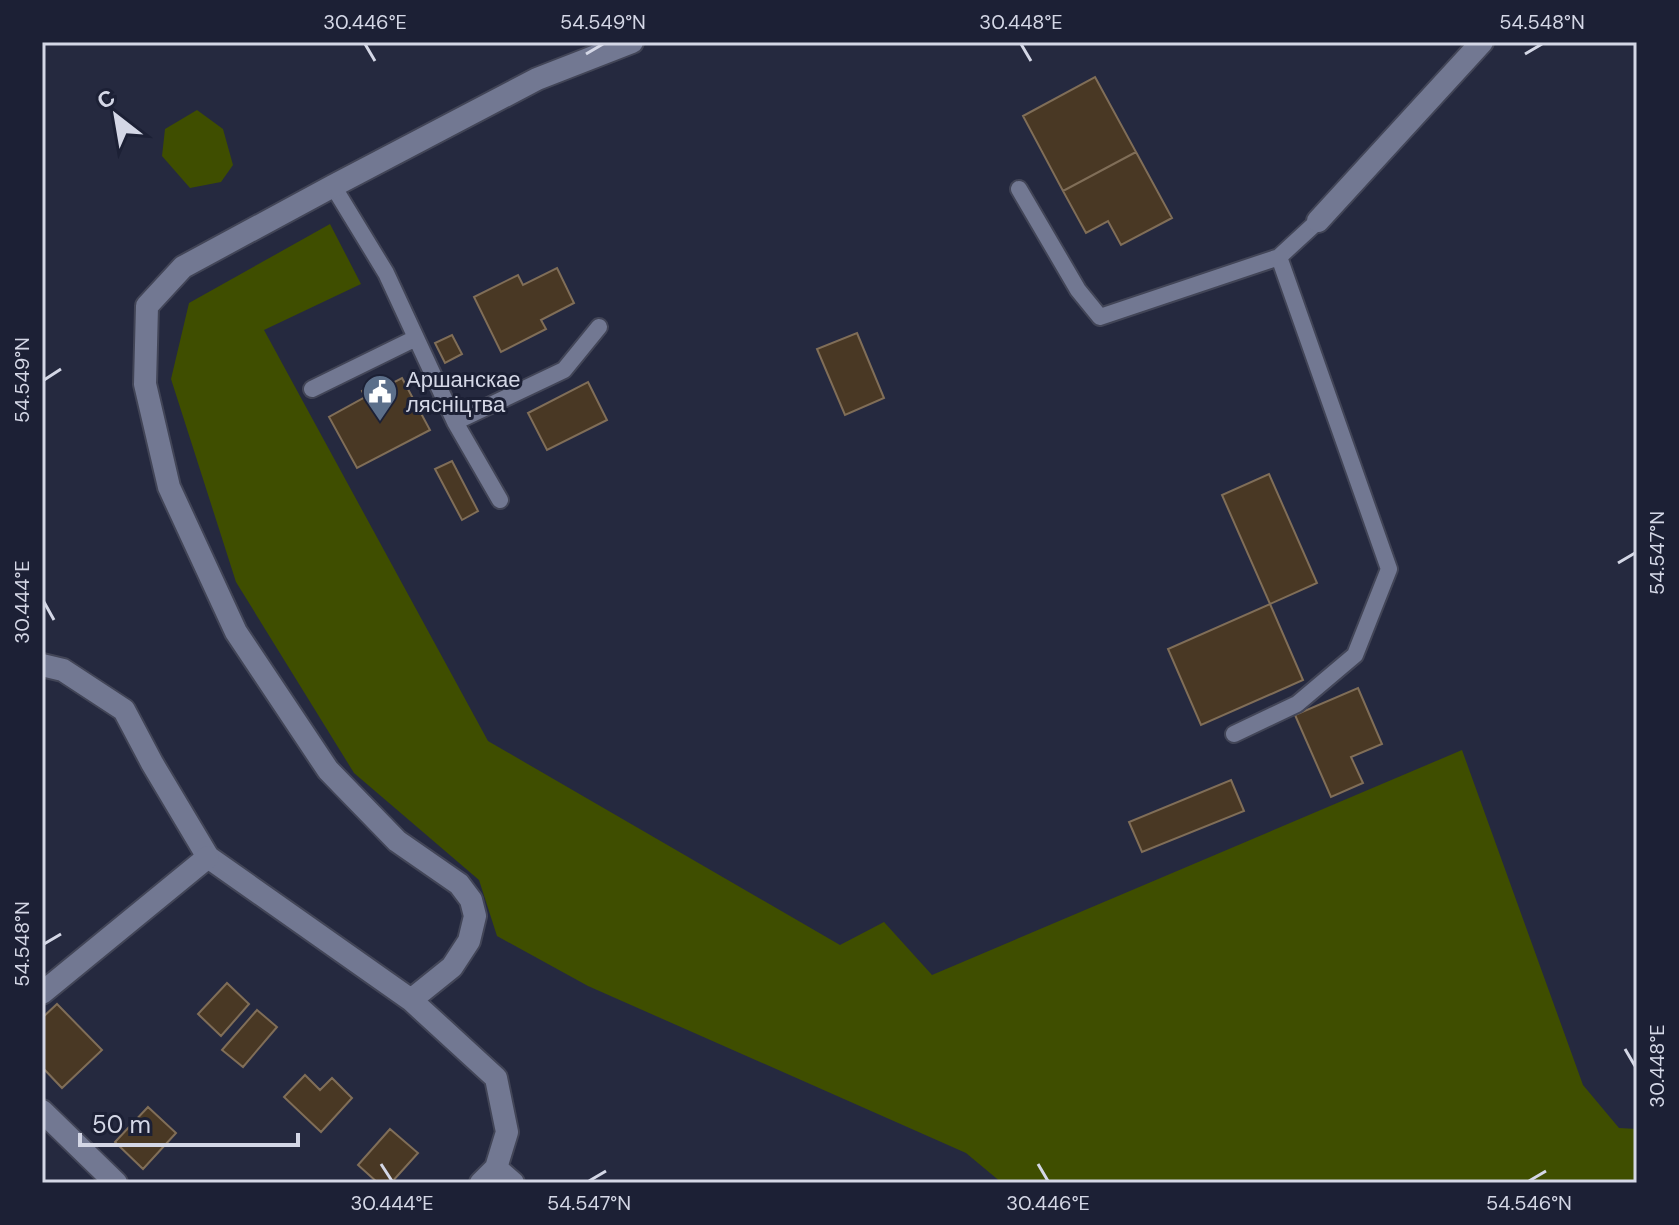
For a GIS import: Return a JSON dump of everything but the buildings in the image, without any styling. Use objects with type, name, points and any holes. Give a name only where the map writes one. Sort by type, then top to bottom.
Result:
[{"type":"street","points":[[411,1000],[452,967],[469,941],[475,916],[471,900],[459,884],[397,841],[328,770],[236,632],[169,487],[145,384],[147,306],[183,267],[537,79],[632,42]]},
{"type":"street","points":[[1318,221],[1482,42]]},
{"type":"street","points":[[42,665],[63,670],[124,710],[208,857],[411,1000],[496,1078],[507,1132],[488,1176],[513,1183]]},
{"type":"street","points":[[42,993],[208,857]]},
{"type":"street","points":[[42,1111],[116,1183]]},
{"type":"lane","points":[[333,186],[386,273],[455,422],[500,500]]},
{"type":"lane","points":[[1019,189],[1078,290],[1100,317],[1279,257],[1318,221]]},
{"type":"lane","points":[[1234,734],[1297,704],[1355,655],[1389,569],[1279,257]]},
{"type":"lane","points":[[455,422],[564,370],[599,327]]},
{"type":"lane","points":[[312,389],[416,338]]},
{"type":"green space","points":[[197,110],[223,129],[233,165],[221,182],[190,188],[162,156],[165,129]]},
{"type":"green space","points":[[330,224],[361,284],[264,330],[488,741],[840,945],[884,922],[932,975],[1462,750],[1583,1085],[1619,1128],[1637,1129],[1637,1183],[1002,1183],[966,1153],[588,986],[497,936],[479,880],[354,773],[236,582],[171,379],[189,303]]},
{"type":"place","name":"Аршанскае лясніцтва","points":[[380,423]]}]
